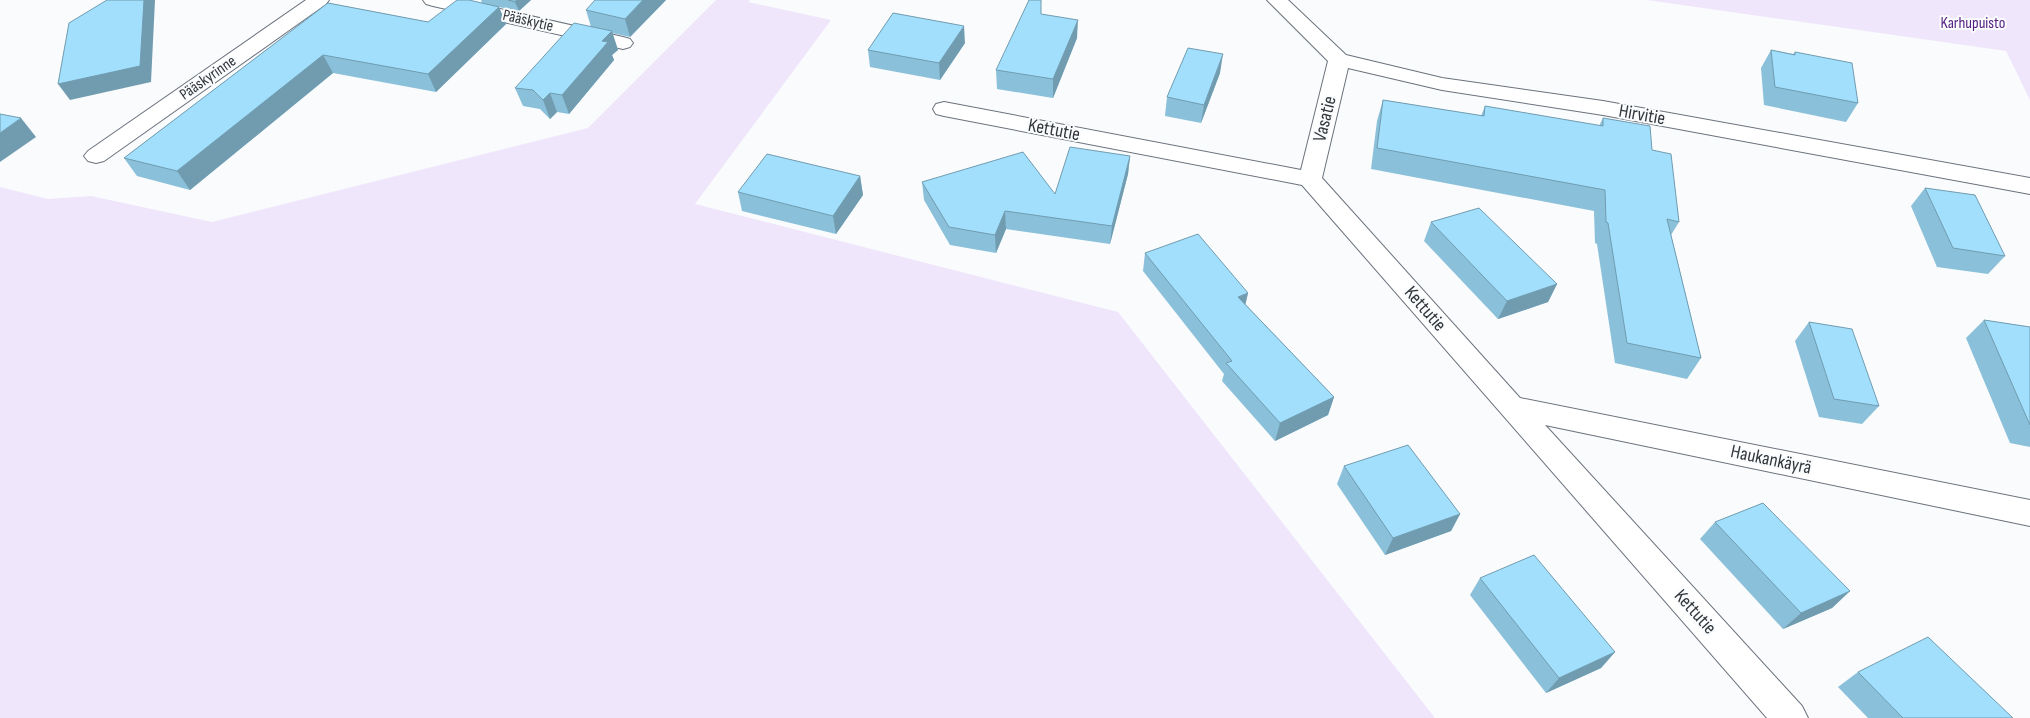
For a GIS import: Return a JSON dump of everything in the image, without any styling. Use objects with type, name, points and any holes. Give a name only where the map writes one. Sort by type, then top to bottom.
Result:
[{"type":"street","name":"Pääskyrinne","points":[[96,156],[319,0]]},
{"type":"street","name":"Pääskytie","points":[[433,0],[623,43]]},
{"type":"street","points":[[1277,0],[1339,60]]},
{"type":"street","name":"Vasatie","points":[[1310,178],[1339,60]]},
{"type":"street","name":"Hirvitie","points":[[1339,60],[1442,84],[1603,108],[2030,186]]},
{"type":"street","name":"Kettutie","points":[[944,109],[1310,178],[1511,407],[1790,718]]},
{"type":"street","name":"Haukankäyrä","points":[[1511,407],[2030,513]]},
{"type":"green space","points":[[716,0],[750,0],[748,2],[831,20],[695,204],[1118,312],[1435,718],[0,718],[0,187],[48,199],[91,196],[212,222],[588,128]]},
{"type":"green space","name":"Karhupuisto","points":[[1647,0],[2030,0],[2030,100],[2006,51]]},
{"type":"building","points":[[107,0],[144,0],[140,66],[58,84],[69,23]]},
{"type":"building","points":[[457,0],[469,0],[499,7],[428,74],[323,55],[177,171],[124,158],[328,3],[428,22]]},
{"type":"building","points":[[595,0],[643,0],[625,19],[586,10]]},
{"type":"building","points":[[1029,0],[1041,0],[1041,14],[1078,20],[1053,79],[996,70]]},
{"type":"building","points":[[893,13],[964,26],[939,63],[868,50]]},
{"type":"building","points":[[574,23],[612,31],[602,41],[608,42],[562,95],[550,93],[543,100],[533,90],[515,88]]},
{"type":"building","points":[[1188,48],[1223,54],[1204,105],[1167,97]]},
{"type":"building","points":[[1771,50],[1795,55],[1795,52],[1852,63],[1858,103],[1775,87]]},
{"type":"building","points":[[1383,100],[1484,116],[1485,106],[1603,126],[1603,118],[1650,126],[1652,150],[1671,154],[1679,222],[1667,219],[1701,358],[1627,343],[1608,223],[1606,222],[1605,190],[1377,148]]},
{"type":"building","points":[[0,114],[21,118],[0,133]]},
{"type":"building","points":[[1070,147],[1130,156],[1112,226],[1005,211],[995,235],[949,227],[922,182],[1023,152],[1055,194]]},
{"type":"building","points":[[767,154],[860,176],[833,216],[738,192]]},
{"type":"building","points":[[1925,188],[1975,195],[2005,256],[1953,248]]},
{"type":"building","points":[[1479,208],[1557,284],[1507,301],[1431,222]]},
{"type":"building","points":[[1198,234],[1248,293],[1238,297],[1334,397],[1280,423],[1226,363],[1232,361],[1145,253]]},
{"type":"building","points":[[1984,320],[2030,327],[2030,425]]},
{"type":"building","points":[[1809,322],[1852,329],[1879,406],[1834,399]]},
{"type":"building","points":[[1408,445],[1460,514],[1393,538],[1344,466]]},
{"type":"building","points":[[1763,503],[1850,591],[1801,613],[1715,522]]},
{"type":"building","points":[[1534,555],[1615,652],[1559,678],[1480,578]]},
{"type":"building","points":[[1928,637],[2013,718],[1903,718],[1858,672]]}]
